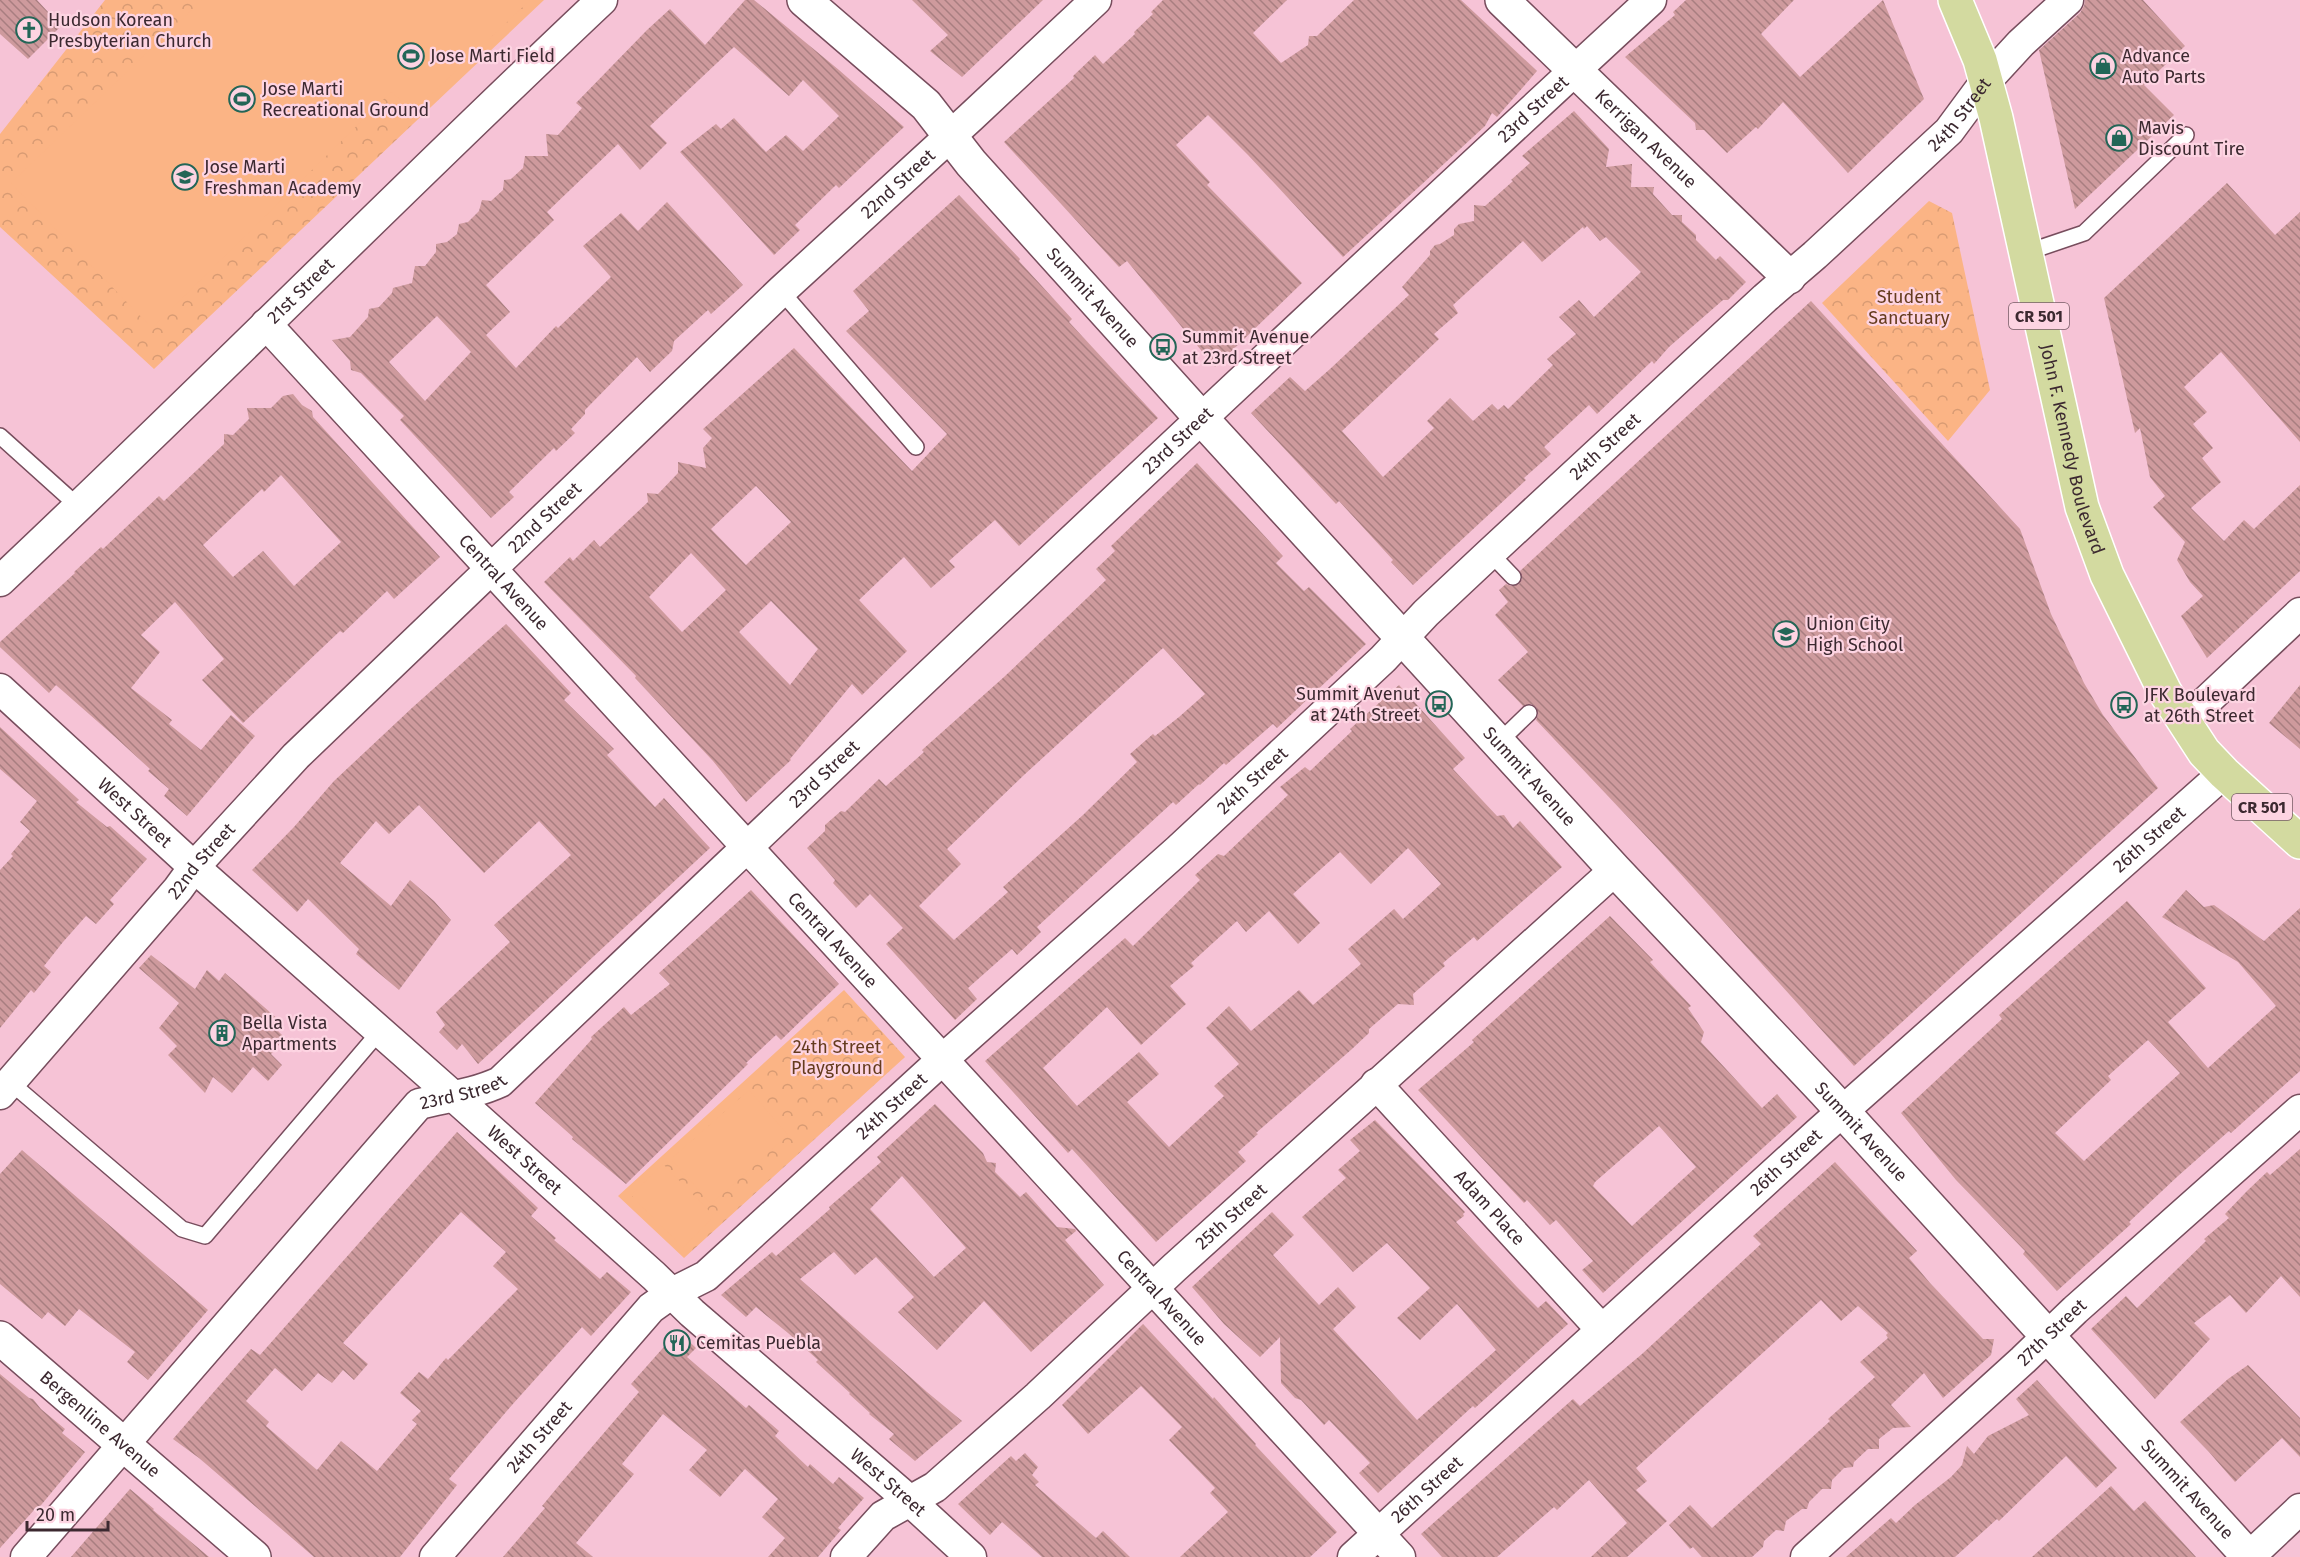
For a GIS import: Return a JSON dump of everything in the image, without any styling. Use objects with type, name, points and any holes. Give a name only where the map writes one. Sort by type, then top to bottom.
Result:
[{"type":"main road","name":"John F. Kennedy Boulevard","points":[[1955,0],[1980,60],[1986,81],[2082,507],[2107,575],[2165,692],[2204,752],[2300,842]]},
{"type":"street","name":"21st Street","points":[[0,581],[602,0]]},
{"type":"street","name":"Summit Avenue","points":[[804,0],[926,105],[971,163],[1201,418],[1615,870],[1843,1112],[2249,1557]]},
{"type":"street","name":"22nd Street","points":[[5,1088],[178,889],[194,867],[296,756],[781,291],[951,136],[1095,0]]},
{"type":"street","name":"Kerrigan Avenue","points":[[1502,0],[1789,277]]},
{"type":"street","name":"23rd Street","points":[[26,1557],[419,1104],[452,1095],[470,1094],[500,1082],[746,846],[1201,418],[1651,0]]},
{"type":"street","name":"24th Street","points":[[435,1557],[651,1308],[672,1293],[706,1276],[942,1060],[1178,850],[1383,659],[1490,553],[1949,131],[1986,81],[2021,43],[2068,0]]},
{"type":"street","name":"Central Avenue","points":[[266,324],[1400,1557]]},
{"type":"street","points":[[2184,722],[2300,614]]},
{"type":"street","name":"West Street","points":[[0,689],[194,867],[452,1095],[701,1321],[971,1557]]},
{"type":"street","name":"26th Street","points":[[1353,1557],[1843,1112],[2224,772]]},
{"type":"street","name":"25th Street","points":[[846,1557],[883,1515],[934,1487],[1038,1396],[1376,1084],[1615,870]]},
{"type":"street","name":"Adam Place","points":[[1376,1084],[1602,1330]]},
{"type":"street","name":"27th Street","points":[[1806,1557],[2300,1110]]},
{"type":"street","name":"Bergenline Avenue","points":[[0,1338],[254,1557]]},
{"type":"street","points":[[2249,1557],[2300,1509]]},
{"type":"lane","points":[[2025,253],[2084,233],[2186,135]]},
{"type":"lane","points":[[781,291],[916,447]]},
{"type":"lane","points":[[0,436],[79,507]]},
{"type":"lane","points":[[1490,553],[1513,577]]},
{"type":"lane","points":[[1499,742],[1529,713]]},
{"type":"lane","points":[[5,1088],[182,1229],[205,1236],[380,1031]]},
{"type":"green space","name":"Jose Marti Recreational Ground","points":[[105,0],[544,0],[154,369],[0,227],[0,134]]},
{"type":"green space","name":"Jose Marti Recreational Ground","points":[[202,0],[530,0],[414,111],[391,92],[152,328],[11,183]]},
{"type":"green space","name":"Student Sanctuary","points":[[1929,201],[1952,213],[1990,390],[1948,441],[1822,303]]},
{"type":"green space","name":"24th Street Playground","points":[[844,990],[905,1057],[684,1258],[618,1196]]},
{"type":"green space","points":[[749,1090],[788,1135],[711,1204],[671,1159]]},
{"type":"green space","points":[[663,1164],[714,1216],[683,1248],[631,1195]]},
{"type":"building","name":"Hudson Korean Presbyterian Church","points":[[0,0],[37,0],[61,26],[28,59],[0,34]]},
{"type":"building","points":[[745,0],[754,0],[904,127],[839,188],[836,185],[795,225],[800,230],[774,255],[680,152],[716,124],[721,129],[734,118],[766,152],[786,135],[803,151],[839,116],[803,80],[789,96],[734,47],[650,126],[667,143],[640,170],[618,144],[547,212],[554,220],[486,285],[510,312],[486,335],[516,368],[556,326],[558,328],[611,277],[583,246],[621,213],[638,231],[667,202],[743,285],[711,314],[708,310],[674,341],[672,351],[650,372],[637,357],[585,410],[585,414],[571,429],[575,433],[556,451],[554,448],[509,492],[514,497],[491,518],[400,420],[404,416],[361,373],[351,370],[350,361],[332,340],[350,337],[368,317],[369,309],[379,307],[392,293],[393,288],[412,283],[415,266],[425,266],[436,252],[436,244],[447,242],[457,234],[459,224],[468,222],[479,211],[482,200],[491,201],[503,190],[504,180],[511,179],[523,168],[525,156],[548,156],[546,134],[558,135],[582,108],[576,103],[670,9],[705,45]],"holes":[[[437,316],[471,352],[425,401],[389,362]]]},
{"type":"building","points":[[912,0],[1043,0],[962,77],[930,51],[948,35]]},
{"type":"building","points":[[1163,0],[1287,0],[1253,33],[1281,63],[1308,45],[1309,36],[1317,36],[1354,0],[1461,0],[1537,71],[1497,117],[1492,113],[1485,126],[1343,257],[1208,115],[1176,145],[1210,182],[1207,185],[1302,283],[1215,367],[1127,261],[1119,267],[1004,142],[1074,78],[1073,76],[1095,55],[1103,64],[1135,34],[1134,32],[1153,14],[1151,12]]},
{"type":"building","points":[[1686,0],[1794,0],[1761,34],[1800,77],[1883,0],[1924,99],[1848,173],[1783,102],[1758,129],[1756,127],[1727,153],[1704,130],[1696,130],[1695,123],[1625,57],[1675,15],[1673,12]]},
{"type":"building","name":"Advance Auto Parts","points":[[2085,0],[2143,0],[2185,46],[2144,85],[2174,115],[2075,209],[2039,50],[2080,13]]},
{"type":"building","points":[[1574,111],[1609,149],[1606,167],[1632,164],[1631,187],[1654,187],[1653,194],[1672,215],[1682,215],[1682,222],[1696,235],[1696,240],[1716,260],[1720,256],[1746,282],[1728,300],[1723,300],[1669,347],[1654,364],[1652,361],[1597,414],[1589,405],[1544,447],[1551,454],[1524,478],[1526,480],[1413,585],[1339,501],[1336,504],[1251,413],[1290,377],[1305,391],[1409,295],[1402,287],[1430,255],[1430,251],[1435,245],[1454,235],[1454,229],[1459,224],[1474,221],[1474,205],[1485,206],[1513,181],[1511,180],[1530,163],[1522,156]],"holes":[[[1587,226],[1600,241],[1606,237],[1641,272],[1594,317],[1579,300],[1559,317],[1576,334],[1547,359],[1553,365],[1508,409],[1504,405],[1498,410],[1492,404],[1473,421],[1450,398],[1427,421],[1434,428],[1383,477],[1342,431],[1439,339],[1434,334],[1458,313],[1453,305],[1523,241],[1542,262],[1583,227],[1584,229]]]},
{"type":"building","points":[[2227,183],[2275,235],[2300,212],[2300,442],[2221,352],[2184,387],[2207,412],[2193,424],[2213,448],[2202,458],[2221,482],[2191,508],[2224,541],[2244,520],[2254,529],[2300,485],[2300,571],[2207,658],[2181,616],[2203,596],[2190,582],[2177,560],[2185,542],[2153,507],[2165,496],[2150,477],[2140,428],[2135,433],[2104,298]]},
{"type":"building","points":[[959,195],[1020,259],[1019,261],[1072,319],[1069,322],[1158,418],[1019,546],[995,520],[949,561],[955,567],[931,588],[904,557],[859,600],[907,651],[862,695],[852,684],[791,760],[746,802],[713,761],[635,678],[636,676],[544,582],[570,557],[573,561],[594,540],[600,547],[648,502],[647,493],[658,494],[678,473],[678,462],[706,468],[703,448],[712,438],[703,429],[794,348],[912,471],[947,434],[846,331],[869,311],[853,291]],"holes":[[[756,486],[791,522],[746,565],[711,529]],[[691,553],[726,590],[682,632],[649,597]],[[771,601],[818,649],[790,685],[739,632]]]},
{"type":"building","name":"Union City High School","points":[[1811,301],[2020,529],[2051,614],[2084,683],[2103,715],[2158,788],[1854,1066],[1659,850],[1536,720],[1538,715],[1536,707],[1531,704],[1523,706],[1498,680],[1528,652],[1495,615],[1508,602],[1499,590],[1506,584],[1511,586],[1519,584],[1522,579],[1520,571]]},
{"type":"building","points":[[293,394],[302,405],[312,411],[313,417],[440,557],[394,599],[387,591],[343,633],[340,631],[243,723],[202,680],[224,659],[175,602],[141,635],[160,652],[131,688],[172,720],[169,724],[201,750],[231,715],[255,736],[187,816],[164,796],[169,789],[148,771],[150,769],[56,685],[49,693],[0,647],[0,642],[159,496],[164,501],[197,470],[224,444],[224,434],[233,435],[249,419],[247,408],[271,408],[283,396]],"holes":[[[281,475],[341,542],[294,586],[263,551],[233,577],[203,545],[262,489],[264,492]]]},
{"type":"building","points":[[1197,463],[1283,556],[1276,563],[1304,591],[1309,587],[1366,644],[1277,728],[1273,724],[1176,805],[1173,802],[1037,927],[1041,932],[1017,955],[1012,949],[968,988],[977,999],[955,1020],[886,944],[903,928],[870,894],[856,908],[833,883],[835,880],[807,848],[825,831],[825,825],[841,811],[845,812],[879,779],[886,786],[924,752],[922,750],[1004,677],[1106,580],[1096,569],[1115,551],[1111,546]],"holes":[[[1163,648],[1205,694],[1130,754],[1137,762],[1083,815],[1003,887],[1008,892],[954,940],[919,906],[961,864],[947,849]]]},
{"type":"building","points":[[506,624],[571,693],[564,700],[614,749],[607,755],[655,807],[664,798],[710,848],[478,1064],[462,1044],[457,1050],[439,1032],[445,1025],[436,1012],[510,942],[494,925],[571,855],[539,821],[484,873],[419,805],[389,834],[376,821],[340,863],[391,906],[410,880],[451,920],[399,990],[356,954],[359,949],[308,899],[297,912],[252,870],[334,781]]},
{"type":"building","points":[[1399,685],[1465,758],[1453,769],[1497,816],[1504,815],[1513,828],[1520,821],[1562,867],[1477,941],[1474,937],[1443,963],[1445,966],[1413,994],[1414,1005],[1398,1004],[1369,1029],[1369,1033],[1352,1049],[1256,1133],[1258,1134],[1238,1152],[1246,1161],[1156,1242],[1072,1149],[1068,1153],[985,1061],[1125,938],[1133,946],[1200,880],[1195,875],[1218,854],[1224,856],[1288,795],[1280,787],[1305,767],[1310,771],[1352,731],[1350,729]],"holes":[[[1408,848],[1441,884],[1403,919],[1394,909],[1348,949],[1361,964],[1313,1005],[1299,990],[1251,1031],[1229,1006],[1206,1028],[1239,1064],[1214,1086],[1224,1096],[1169,1147],[1127,1102],[1159,1074],[1139,1052],[1077,1106],[1043,1068],[1107,1007],[1141,1045],[1186,1004],[1170,986],[1194,966],[1191,963],[1237,921],[1246,932],[1269,911],[1298,944],[1320,923],[1293,894],[1340,852],[1371,884]]]},
{"type":"building","points":[[2300,685],[2300,749],[2269,723]]},
{"type":"building","points":[[0,727],[79,800],[76,802],[107,827],[110,826],[147,859],[110,900],[114,904],[96,924],[86,916],[63,942],[44,966],[51,972],[34,993],[31,990],[0,1028],[0,870],[30,831],[20,822],[37,801],[0,769]]},
{"type":"building","points":[[751,890],[839,984],[781,1040],[776,1035],[746,1063],[748,1064],[626,1184],[572,1139],[573,1137],[535,1103],[592,1039],[591,1037],[624,1007],[631,1015],[670,984],[659,973]]},
{"type":"building","points":[[2186,890],[2204,907],[2214,905],[2264,941],[2300,908],[2300,1071],[2231,1133],[2229,1131],[2178,1176],[2129,1222],[2131,1224],[2057,1291],[2023,1254],[2025,1251],[1956,1180],[1901,1113],[2002,1019],[1999,1015],[2127,901],[2206,988],[2168,1022],[2208,1068],[2276,1006],[2238,962],[2162,917]],"holes":[[[2148,1040],[2180,1073],[2084,1161],[2055,1133],[2111,1080],[2108,1076]]]},
{"type":"building","points":[[1610,916],[1653,960],[1650,962],[1691,1006],[1688,1008],[1704,1032],[1701,1042],[1762,1108],[1777,1094],[1797,1117],[1603,1293],[1582,1270],[1593,1261],[1556,1220],[1550,1225],[1527,1200],[1524,1203],[1418,1090],[1474,1042],[1472,1040]],"holes":[[[1659,1126],[1696,1167],[1632,1226],[1593,1186]]]},
{"type":"building","name":"Bella Vista Apartments","points":[[151,955],[195,989],[207,970],[219,981],[225,973],[279,1020],[274,1027],[285,1038],[271,1054],[282,1065],[268,1081],[253,1067],[232,1093],[213,1077],[205,1093],[168,1055],[177,1046],[159,1028],[179,1003],[139,968]]},
{"type":"building","points":[[935,1104],[983,1153],[987,1162],[996,1163],[995,1172],[1020,1197],[1026,1192],[1057,1227],[1075,1229],[1076,1231],[1065,1240],[1104,1285],[1031,1352],[984,1301],[937,1350],[898,1312],[914,1297],[876,1257],[855,1275],[834,1252],[800,1279],[962,1421],[915,1461],[889,1439],[894,1434],[869,1414],[816,1362],[818,1360],[788,1333],[756,1307],[746,1317],[721,1295],[772,1252],[776,1256],[830,1209],[829,1207],[881,1162],[877,1157]],"holes":[[[902,1176],[966,1248],[934,1277],[870,1209]]]},
{"type":"building","points":[[1375,1120],[1465,1212],[1464,1216],[1456,1222],[1517,1287],[1538,1308],[1546,1301],[1568,1324],[1475,1408],[1473,1406],[1378,1493],[1359,1473],[1370,1463],[1329,1420],[1324,1425],[1301,1400],[1295,1398],[1281,1383],[1280,1337],[1260,1357],[1224,1324],[1192,1287],[1272,1212],[1294,1235],[1273,1255],[1319,1305],[1338,1287],[1356,1307],[1333,1329],[1417,1420],[1496,1350],[1457,1304],[1420,1340],[1397,1318],[1430,1288],[1387,1243],[1353,1272],[1302,1217],[1346,1178],[1338,1170],[1360,1151],[1350,1140]]},
{"type":"building","points":[[457,1132],[538,1208],[531,1216],[556,1238],[554,1240],[600,1279],[607,1272],[631,1292],[591,1336],[582,1327],[512,1405],[449,1479],[457,1485],[400,1557],[314,1557],[199,1458],[173,1439],[251,1349],[260,1355]],"holes":[[[461,1212],[506,1252],[493,1266],[518,1289],[448,1360],[446,1358],[428,1379],[419,1372],[400,1393],[421,1411],[412,1420],[417,1424],[377,1471],[341,1441],[317,1470],[266,1426],[269,1422],[246,1401],[275,1368],[302,1391],[318,1373],[332,1383],[343,1370],[354,1380],[368,1364],[343,1343]]]},
{"type":"building","points":[[2300,1149],[2300,1297],[2281,1276],[2246,1313],[2230,1295],[2194,1323],[2210,1339],[2155,1399],[2091,1329],[2126,1296],[2137,1308],[2206,1241],[2204,1239],[2229,1218],[2225,1214],[2247,1191],[2267,1172],[2270,1175]]},
{"type":"building","points":[[22,1150],[208,1310],[148,1380],[127,1362],[135,1352],[79,1309],[65,1326],[48,1312],[42,1319],[0,1284],[0,1174]]},
{"type":"building","points":[[1835,1162],[1917,1251],[1909,1258],[1930,1283],[1983,1339],[1994,1339],[1991,1355],[1943,1398],[1924,1373],[1891,1405],[1911,1427],[1893,1428],[1879,1439],[1879,1449],[1868,1449],[1854,1462],[1853,1467],[1844,1468],[1832,1480],[1831,1489],[1822,1489],[1809,1502],[1807,1509],[1802,1509],[1786,1521],[1784,1531],[1776,1530],[1752,1557],[1702,1557],[1693,1547],[1690,1549],[1669,1525],[1690,1505],[1712,1528],[1875,1377],[1860,1362],[1888,1338],[1886,1335],[1888,1333],[1858,1306],[1841,1321],[1821,1300],[1636,1468],[1647,1481],[1636,1490],[1667,1521],[1627,1557],[1591,1557],[1627,1523],[1589,1480],[1557,1510],[1554,1507],[1497,1557],[1442,1557],[1421,1534],[1573,1399],[1580,1406],[1642,1354],[1761,1244],[1753,1236]]},
{"type":"building","points":[[1143,1324],[1213,1399],[1214,1397],[1255,1445],[1337,1532],[1310,1557],[1180,1557],[1228,1512],[1210,1493],[1215,1488],[1169,1440],[1182,1427],[1141,1386],[1088,1434],[1062,1405]]},
{"type":"building","points":[[678,1331],[696,1348],[687,1357],[746,1408],[749,1405],[779,1431],[775,1436],[808,1467],[810,1464],[833,1484],[839,1477],[864,1498],[838,1528],[841,1530],[818,1557],[768,1557],[785,1538],[762,1517],[778,1499],[745,1469],[720,1497],[689,1470],[707,1450],[663,1414],[622,1464],[634,1474],[576,1543],[593,1557],[503,1557],[545,1508],[542,1506],[639,1392],[631,1384]]},
{"type":"building","points":[[2248,1365],[2300,1418],[2300,1457],[2282,1438],[2235,1482],[2180,1422],[2228,1379]]},
{"type":"building","points":[[0,1374],[33,1399],[41,1409],[65,1429],[62,1433],[85,1452],[37,1510],[35,1509],[0,1548]]},
{"type":"building","points":[[2037,1380],[2117,1468],[2096,1488],[2066,1456],[1999,1521],[1997,1519],[1955,1557],[1846,1557],[1891,1518],[1896,1523],[1951,1477],[1962,1465],[1967,1446],[1974,1454],[1988,1436],[2029,1415],[2016,1399]]},
{"type":"building","points":[[1025,1453],[1038,1467],[1032,1475],[1039,1482],[1035,1485],[1096,1538],[1103,1531],[1130,1557],[1042,1557],[1002,1522],[990,1535],[958,1504],[1011,1456],[1016,1461]]},
{"type":"building","points":[[2111,1486],[2134,1511],[2145,1501],[2196,1557],[2032,1557]]},
{"type":"building","points":[[130,1489],[153,1510],[209,1557],[71,1557]]},
{"type":"place","name":"Hudson Korean Presbyterian Church","points":[[29,30]]},
{"type":"place","name":"Jose Marti Field","points":[[411,56]]},
{"type":"place","name":"Advance Auto Parts","points":[[2103,66]]},
{"type":"place","name":"Jose Marti Recreational Ground","points":[[242,99]]},
{"type":"place","name":"Mavis Discount Tire","points":[[2119,138]]},
{"type":"place","name":"Jose Marti Freshman Academy","points":[[185,177]]},
{"type":"place","name":"Summit Avenue at 23rd Street","points":[[1163,347]]},
{"type":"place","name":"Union City High School","points":[[1786,634]]},
{"type":"place","name":"Summit Avenut at 24th Street","points":[[1439,704]]},
{"type":"place","name":"JFK Boulevard at 26th Street","points":[[2124,705]]},
{"type":"place","name":"Bella Vista Apartments","points":[[222,1033]]},
{"type":"place","name":"Cemitas Puebla","points":[[677,1343]]}]
